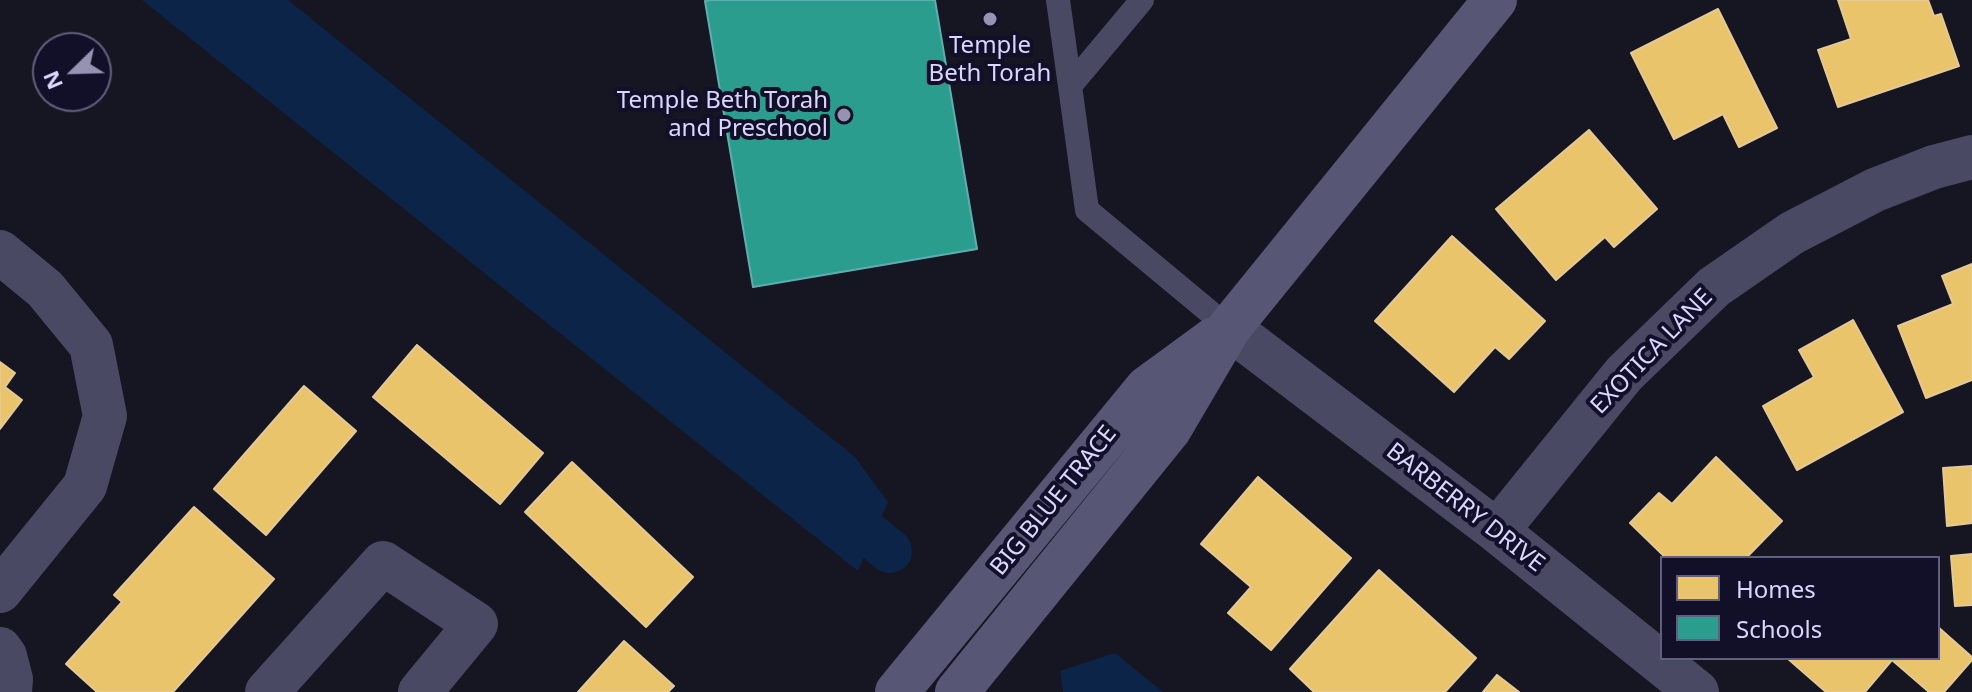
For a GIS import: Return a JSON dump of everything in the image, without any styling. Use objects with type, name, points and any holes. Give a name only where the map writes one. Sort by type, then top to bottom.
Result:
[{"type":"street","name":"BIG BLUE TRACE","points":[[957,692],[1169,430],[1229,328],[1481,5]]},
{"type":"street","name":"EXOTICA LANE","points":[[1497,531],[1624,374],[1714,287],[1792,233],[1875,190],[1934,167],[1972,157]]},
{"type":"street","points":[[0,252],[45,289],[91,345],[105,416],[85,486],[0,591]]},
{"type":"street","name":"BIG BLUE TRACE","points":[[897,692],[1147,388],[1229,328]]},
{"type":"street","name":"BARBERRY DRIVE","points":[[1229,328],[1497,531],[1697,692]]},
{"type":"street","points":[[267,692],[383,563],[476,624],[420,692]]},
{"type":"street","points":[[0,649],[11,679],[10,692]]},
{"type":"lane","points":[[1058,0],[1087,210],[1229,328]]},
{"type":"lane","points":[[1070,86],[1142,0]]},
{"type":"water","points":[[142,0],[288,0],[855,457],[888,502],[858,571]]},
{"type":"water","points":[[1115,653],[1163,692],[1063,692],[1060,671]]},
{"type":"building: Homes","points":[[1838,0],[1928,0],[1934,16],[1941,14],[1959,66],[1838,107],[1818,50],[1851,39]]},
{"type":"building: Homes","points":[[1718,9],[1777,128],[1739,147],[1723,114],[1674,139],[1631,53]]},
{"type":"building: Homes","points":[[1589,130],[1657,209],[1614,247],[1605,237],[1556,280],[1496,209]]},
{"type":"building: Homes","points":[[1452,236],[1545,321],[1509,359],[1495,347],[1454,392],[1375,321]]},
{"type":"building: Homes","points":[[1972,264],[1972,380],[1926,398],[1898,326],[1953,304],[1942,276]]},
{"type":"building: Homes","points":[[1853,320],[1903,412],[1797,470],[1763,406],[1814,377],[1799,350]]},
{"type":"building: Homes","points":[[417,345],[543,453],[500,504],[373,397]]},
{"type":"building: Homes","points":[[0,362],[15,373],[5,387],[22,400],[0,429]]},
{"type":"building: Homes","points":[[304,386],[356,431],[266,535],[214,489]]},
{"type":"building: Homes","points":[[1716,457],[1782,521],[1748,556],[1664,556],[1630,523],[1659,493],[1672,504]]},
{"type":"building: Homes","points":[[572,462],[693,577],[646,627],[525,512]]},
{"type":"building: Homes","points":[[1972,466],[1972,523],[1947,526],[1943,468]]},
{"type":"building: Homes","points":[[1258,477],[1351,558],[1271,650],[1228,613],[1251,587],[1201,544]]},
{"type":"building: Homes","points":[[194,507],[274,579],[173,692],[97,692],[66,664],[122,602],[114,595]]},
{"type":"building: Homes","points":[[1972,554],[1972,605],[1955,606],[1951,556]]},
{"type":"building: Homes","points":[[1379,570],[1476,658],[1445,692],[1314,692],[1290,669]]},
{"type":"building: Homes","points":[[1940,629],[1972,660],[1944,692],[1929,692],[1892,660],[1940,660]]},
{"type":"building: Homes","points":[[624,641],[674,686],[668,692],[578,692]]},
{"type":"building: Homes","points":[[1789,660],[1892,660],[1865,692],[1826,692]]},
{"type":"building: Homes","points":[[1497,675],[1519,692],[1483,692]]},
{"type":"building: Schools","points":[[935,0],[977,249],[753,287],[705,1]]},
{"type":"waterway","points":[[828,501],[890,551]]},
{"type":"place","name":"Temple Beth Torah","points":[[990,19]]},
{"type":"place","name":"Temple Beth Torah and Preschool","points":[[844,115]]}]
